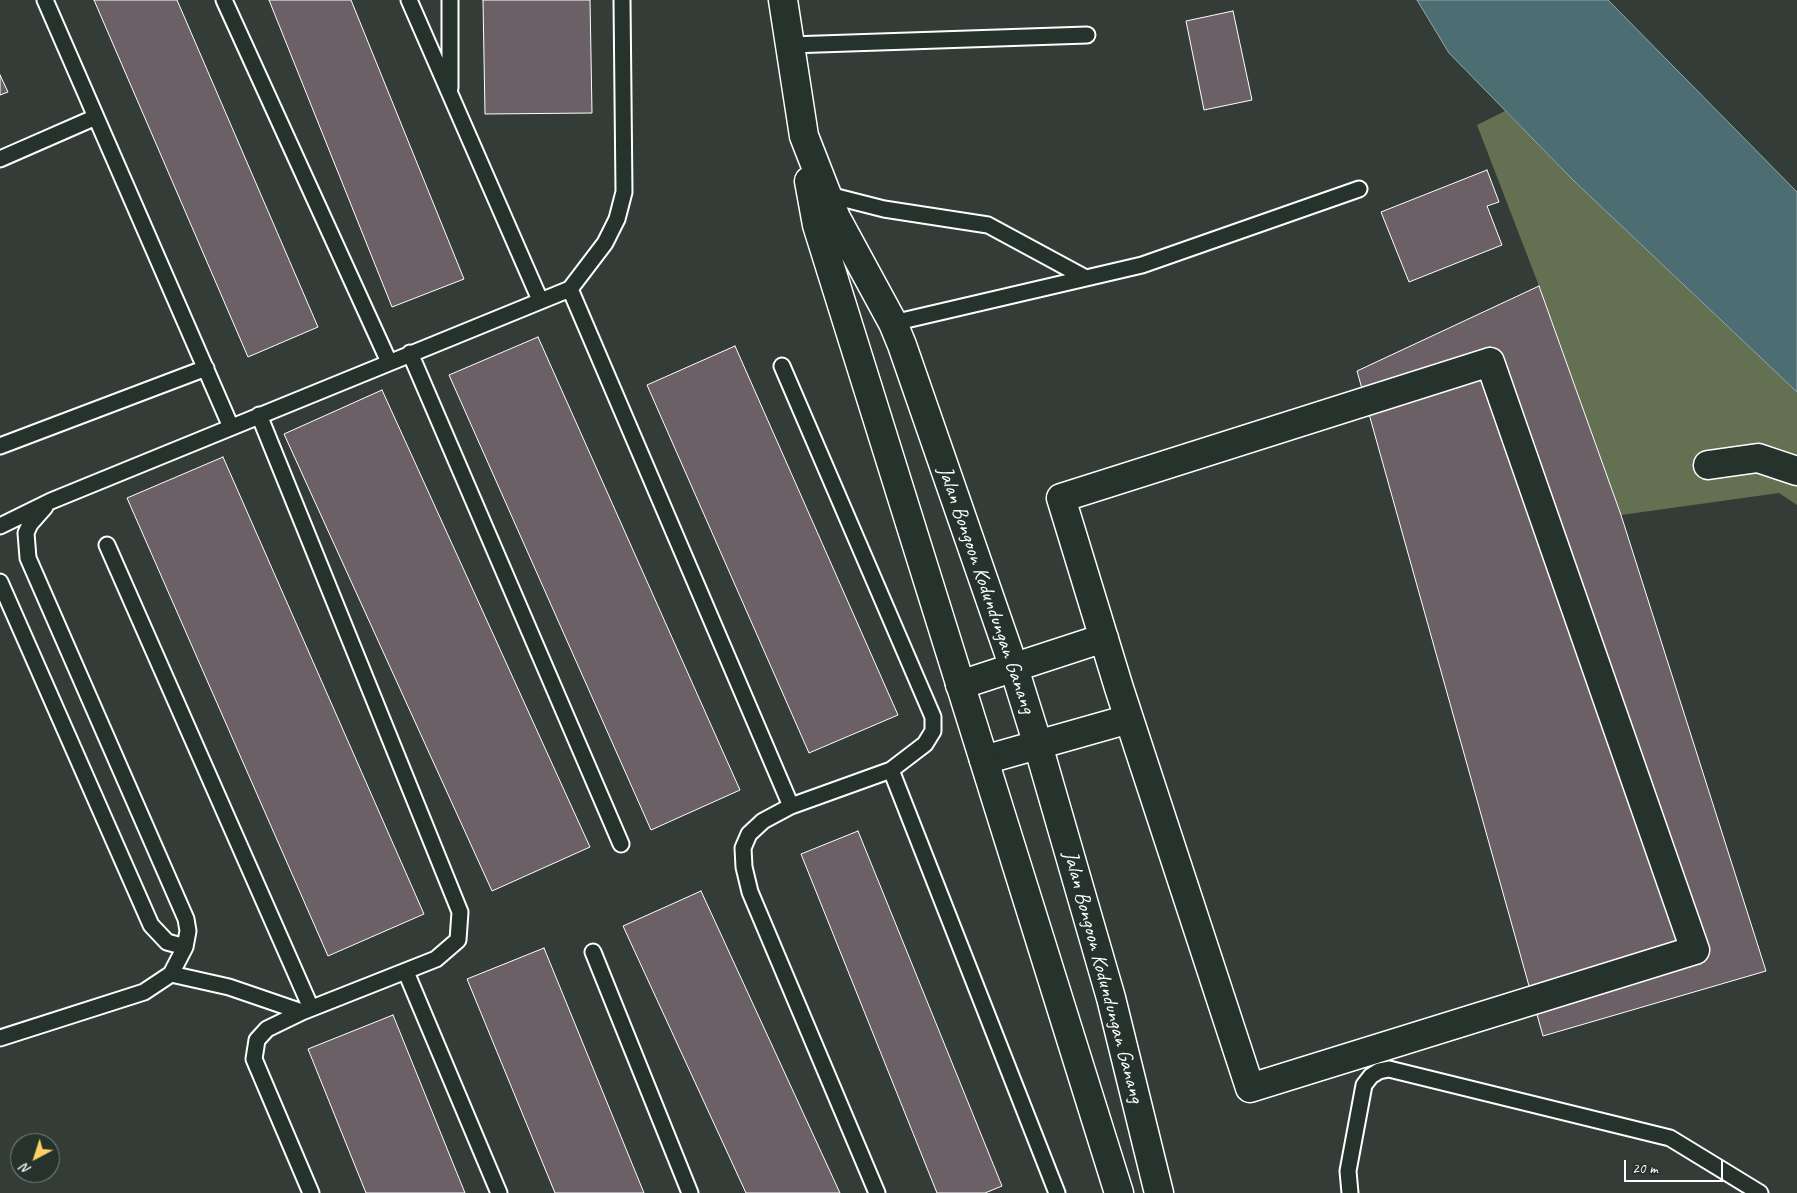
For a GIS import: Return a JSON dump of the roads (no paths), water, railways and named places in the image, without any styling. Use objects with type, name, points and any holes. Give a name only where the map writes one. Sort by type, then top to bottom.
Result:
[{"type":"street","name":"Jalan Bongoon Kodundungan Ganang","points":[[784,0],[804,136],[825,194],[893,322],[1014,668],[1111,998],[1159,1193]]},
{"type":"street","points":[[804,136],[816,225],[1119,1193]]},
{"type":"street","points":[[1490,362],[1695,950],[1250,1088],[1104,638],[1061,498],[1490,362]]},
{"type":"street","points":[[1708,465],[1758,458],[1797,471]]},
{"type":"street","points":[[960,685],[1104,638]]},
{"type":"street","points":[[984,760],[1129,719]]},
{"type":"lane","points":[[45,0],[231,427]]},
{"type":"lane","points":[[224,0],[389,362]]},
{"type":"lane","points":[[409,0],[540,300]]},
{"type":"lane","points":[[450,0],[450,94]]},
{"type":"lane","points":[[0,526],[51,500],[570,288],[606,242],[617,219],[624,192],[622,0]]},
{"type":"lane","points":[[790,46],[1087,35]]},
{"type":"lane","points":[[0,160],[96,117]]},
{"type":"lane","points":[[893,322],[1142,265],[1359,189]]},
{"type":"lane","points":[[825,194],[884,209],[988,225],[1086,278]]},
{"type":"lane","points":[[570,288],[791,806]]},
{"type":"lane","points":[[410,354],[621,844]]},
{"type":"lane","points":[[782,366],[933,717],[933,731],[925,744],[891,770],[791,806],[763,821],[749,834],[743,848],[744,868],[750,892],[877,1193]]},
{"type":"lane","points":[[0,446],[206,368]]},
{"type":"lane","points":[[260,415],[460,912],[458,940],[436,959],[307,1010],[267,1029],[257,1040],[254,1059],[311,1193]]},
{"type":"lane","points":[[0,1038],[144,992],[171,974],[185,947],[188,931],[186,919],[28,558],[26,533],[30,524],[51,500]]},
{"type":"lane","points":[[107,545],[307,1010]]},
{"type":"lane","points":[[0,582],[151,925],[167,942],[185,947]]},
{"type":"lane","points":[[891,770],[1057,1193]]},
{"type":"lane","points":[[593,952],[690,1193]]},
{"type":"lane","points":[[406,972],[499,1193]]},
{"type":"lane","points":[[171,974],[229,987],[307,1010]]},
{"type":"lane","points":[[1350,1193],[1348,1171],[1364,1085],[1371,1076],[1379,1071],[1389,1069],[1670,1138],[1760,1193]]},
{"type":"water","points":[[1417,0],[1608,0],[1797,192],[1797,392],[1573,180],[1449,53]]}]
